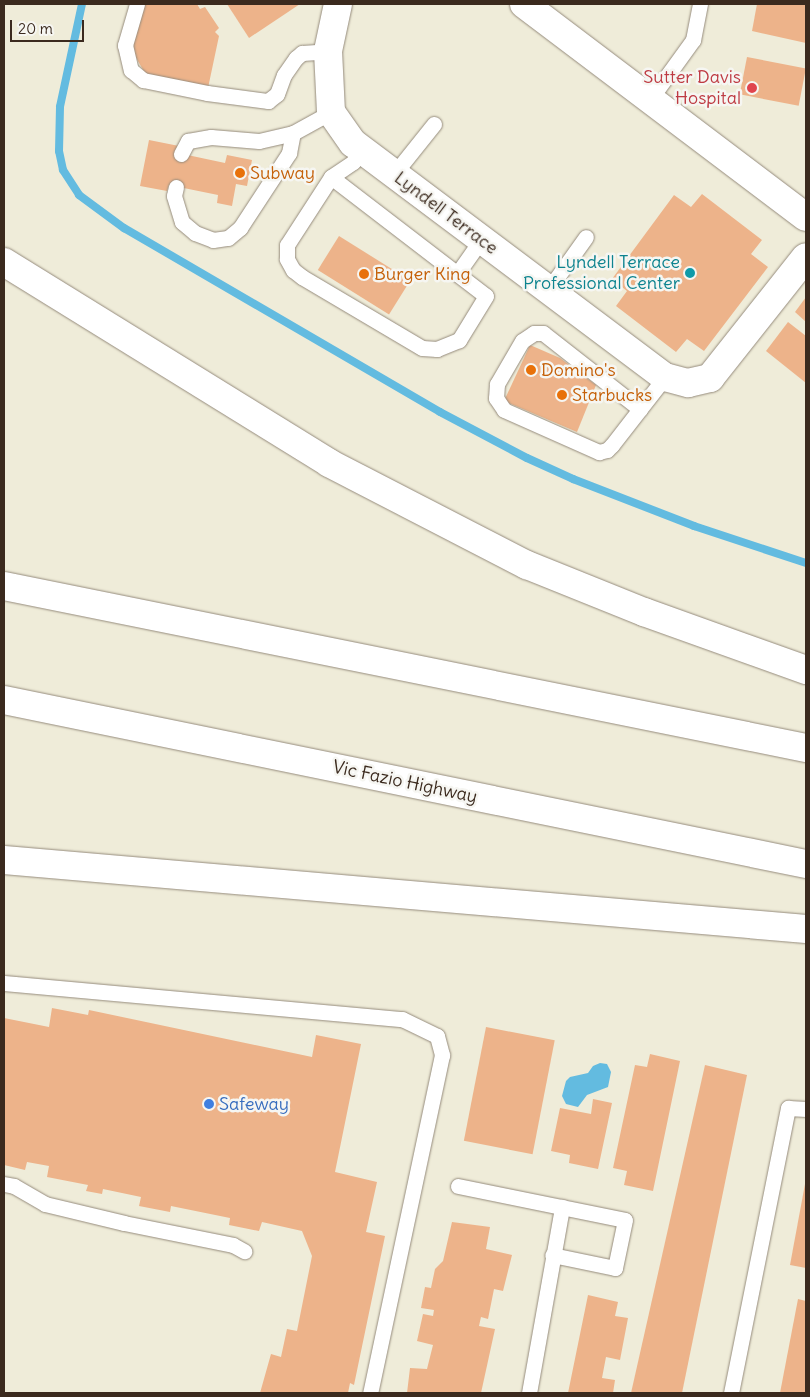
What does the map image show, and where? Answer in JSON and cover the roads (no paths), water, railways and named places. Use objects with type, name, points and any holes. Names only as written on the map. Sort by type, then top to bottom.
[{"type":"main road","points":[[331,112],[328,51],[338,4]]},
{"type":"main road","points":[[524,4],[651,98],[806,217]]},
{"type":"main road","name":"Lyndell Terrace","points":[[331,112],[353,143],[362,151],[665,377],[688,383],[710,378],[806,257]]},
{"type":"main road","points":[[4,262],[329,463],[527,565],[644,612],[806,670]]},
{"type":"main road","points":[[4,586],[806,748]]},
{"type":"main road","name":"Vic Fazio Highway","points":[[4,700],[806,864]]},
{"type":"main road","points":[[4,860],[806,929]]},
{"type":"lane","points":[[136,4],[126,46],[127,57],[131,70],[143,80],[268,101],[277,94],[284,75],[302,53],[328,51]]},
{"type":"lane","points":[[651,98],[693,40],[700,4]]},
{"type":"lane","points":[[181,154],[188,141],[211,137],[260,141],[293,134],[331,112]]},
{"type":"lane","points":[[394,174],[434,124]]},
{"type":"lane","points":[[176,187],[174,196],[182,222],[195,233],[213,240],[228,238],[240,228],[289,153],[293,134]]},
{"type":"lane","points":[[331,177],[486,296],[459,340],[437,349],[422,348],[293,270],[287,259],[287,245],[331,177],[353,162],[362,151]]},
{"type":"lane","points":[[548,290],[586,237]]},
{"type":"lane","points":[[457,274],[482,240]]},
{"type":"lane","points":[[640,409],[543,333],[534,333],[522,341],[497,384],[496,398],[504,410],[599,452],[606,450],[612,444],[640,409],[665,377]]},
{"type":"lane","points":[[4,984],[402,1019],[437,1036],[442,1055],[370,1393]]},
{"type":"lane","points":[[731,1393],[788,1108],[806,1109]]},
{"type":"lane","points":[[4,1184],[14,1186],[45,1204],[124,1223],[233,1245],[244,1251]]},
{"type":"lane","points":[[458,1186],[624,1220],[615,1268],[552,1255]]},
{"type":"lane","points":[[529,1393],[562,1207]]},
{"type":"water","points":[[600,1063],[607,1064],[611,1072],[608,1087],[587,1095],[578,1107],[566,1104],[562,1096],[566,1081],[570,1077],[588,1073],[593,1066]]},
{"type":"waterway","points":[[82,4],[60,107],[59,151],[63,170],[79,195],[124,228],[440,412],[527,458],[573,479],[694,526],[806,563]]},
{"type":"place","name":"Sutter Davis Hospital","points":[[752,88]]},
{"type":"place","name":"Subway","points":[[240,173]]},
{"type":"place","name":"Lyndell Terrace Professional Center","points":[[690,273]]},
{"type":"place","name":"Burger King","points":[[364,274]]},
{"type":"place","name":"Domino's","points":[[531,370]]},
{"type":"place","name":"Starbucks","points":[[562,395]]},
{"type":"place","name":"Safeway","points":[[209,1104]]}]
